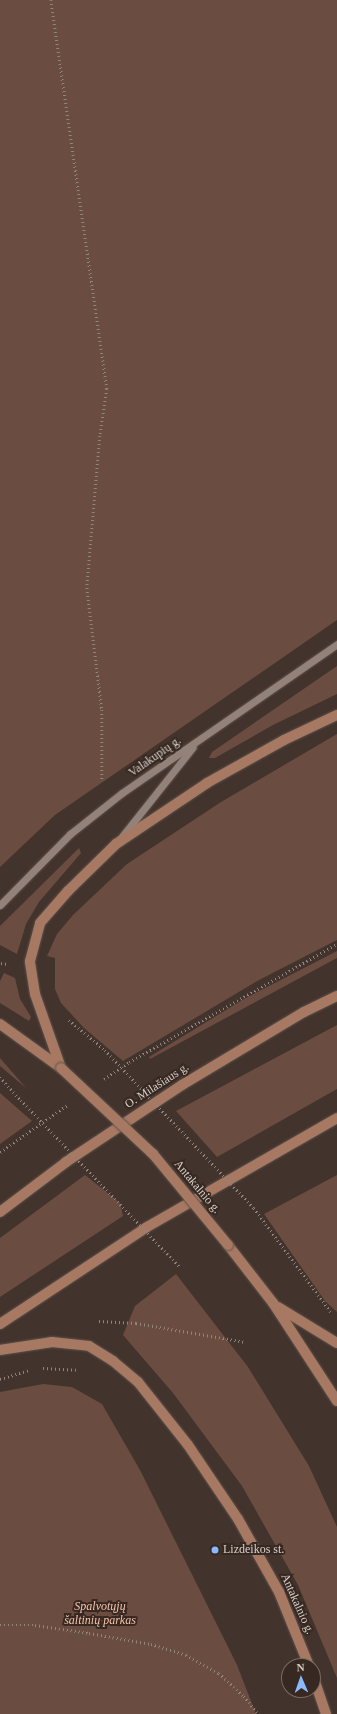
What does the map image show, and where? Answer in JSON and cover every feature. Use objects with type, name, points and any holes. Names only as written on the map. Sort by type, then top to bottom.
[{"type":"main road","points":[[61,1068],[35,994],[30,961],[40,923],[68,891],[116,844],[207,783],[284,740],[337,715]]},
{"type":"main road","name":"O. Milašiaus g.","points":[[0,1212],[66,1162],[182,1085],[304,1012],[337,996]]},
{"type":"main road","name":"Antakalnio g.","points":[[0,1024],[61,1068],[152,1154],[228,1245],[273,1303],[337,1401]]},
{"type":"main road","points":[[0,1324],[147,1227],[337,1118]]},
{"type":"main road","points":[[273,1303],[337,1343]]},
{"type":"main road","name":"Antakalnio g.","points":[[0,1350],[52,1342],[89,1346],[113,1361],[138,1382],[188,1445],[238,1519],[279,1592],[307,1658]]},
{"type":"main road","points":[[321,1698],[326,1714]]},
{"type":"street","name":"Valakupių g.","points":[[0,905],[70,834],[102,809],[198,740],[337,644]]},
{"type":"street","points":[[116,844],[198,740]]},
{"type":"path","points":[[51,0],[107,389],[100,436],[87,588],[102,710],[102,809]]},
{"type":"path","points":[[98,1083],[143,1054],[337,944]]},
{"type":"path","points":[[105,1050],[254,1208],[275,1233],[333,1315]]},
{"type":"path","points":[[0,1077],[180,1267]]},
{"type":"path","points":[[0,1152],[74,1100]]},
{"type":"path","points":[[99,1321],[136,1323],[244,1342]]},
{"type":"path","points":[[0,1379],[37,1367],[76,1370]]},
{"type":"path","points":[[0,1625],[35,1625],[89,1633],[152,1644],[186,1655],[219,1674],[244,1696],[258,1714]]},
{"type":"green space","points":[[0,0],[337,0],[337,620],[55,815],[0,867]]},
{"type":"green space","points":[[337,666],[337,694],[273,725],[215,758],[209,758],[212,752]]},
{"type":"green space","points":[[337,734],[337,940],[259,980],[123,1061],[84,1028],[61,1003],[55,989],[55,958],[47,956],[57,934],[73,915],[127,864],[221,802]]},
{"type":"green space","points":[[79,848],[81,853],[39,902],[26,924],[17,954],[0,945],[0,926]]},
{"type":"green space","points":[[337,951],[337,958],[150,1059],[149,1057],[244,999]]},
{"type":"green space","points":[[4,973],[15,978],[20,999],[31,1017],[29,1021],[0,1003],[0,981]]},
{"type":"green space","points":[[337,1025],[337,1089],[217,1157],[176,1111]]},
{"type":"green space","points":[[0,1058],[26,1088],[0,1066]]},
{"type":"green space","points":[[0,1093],[32,1121],[0,1144]]},
{"type":"green space","points":[[85,1175],[120,1203],[123,1216],[0,1297],[0,1238]]},
{"type":"green space","points":[[337,1175],[337,1312],[325,1301],[264,1214]]},
{"type":"green space","points":[[176,1274],[248,1367],[309,1466],[337,1527],[337,1678],[298,1585],[242,1486],[173,1393],[123,1335],[135,1306]]},
{"type":"green space","name":"Spalvotųjų šaltinių parkas","points":[[43,1384],[72,1387],[102,1404],[140,1470],[237,1665],[256,1714],[0,1714],[0,1392]]},
{"type":"place","name":"Lizdeikos st.","points":[[215,1550]]}]
